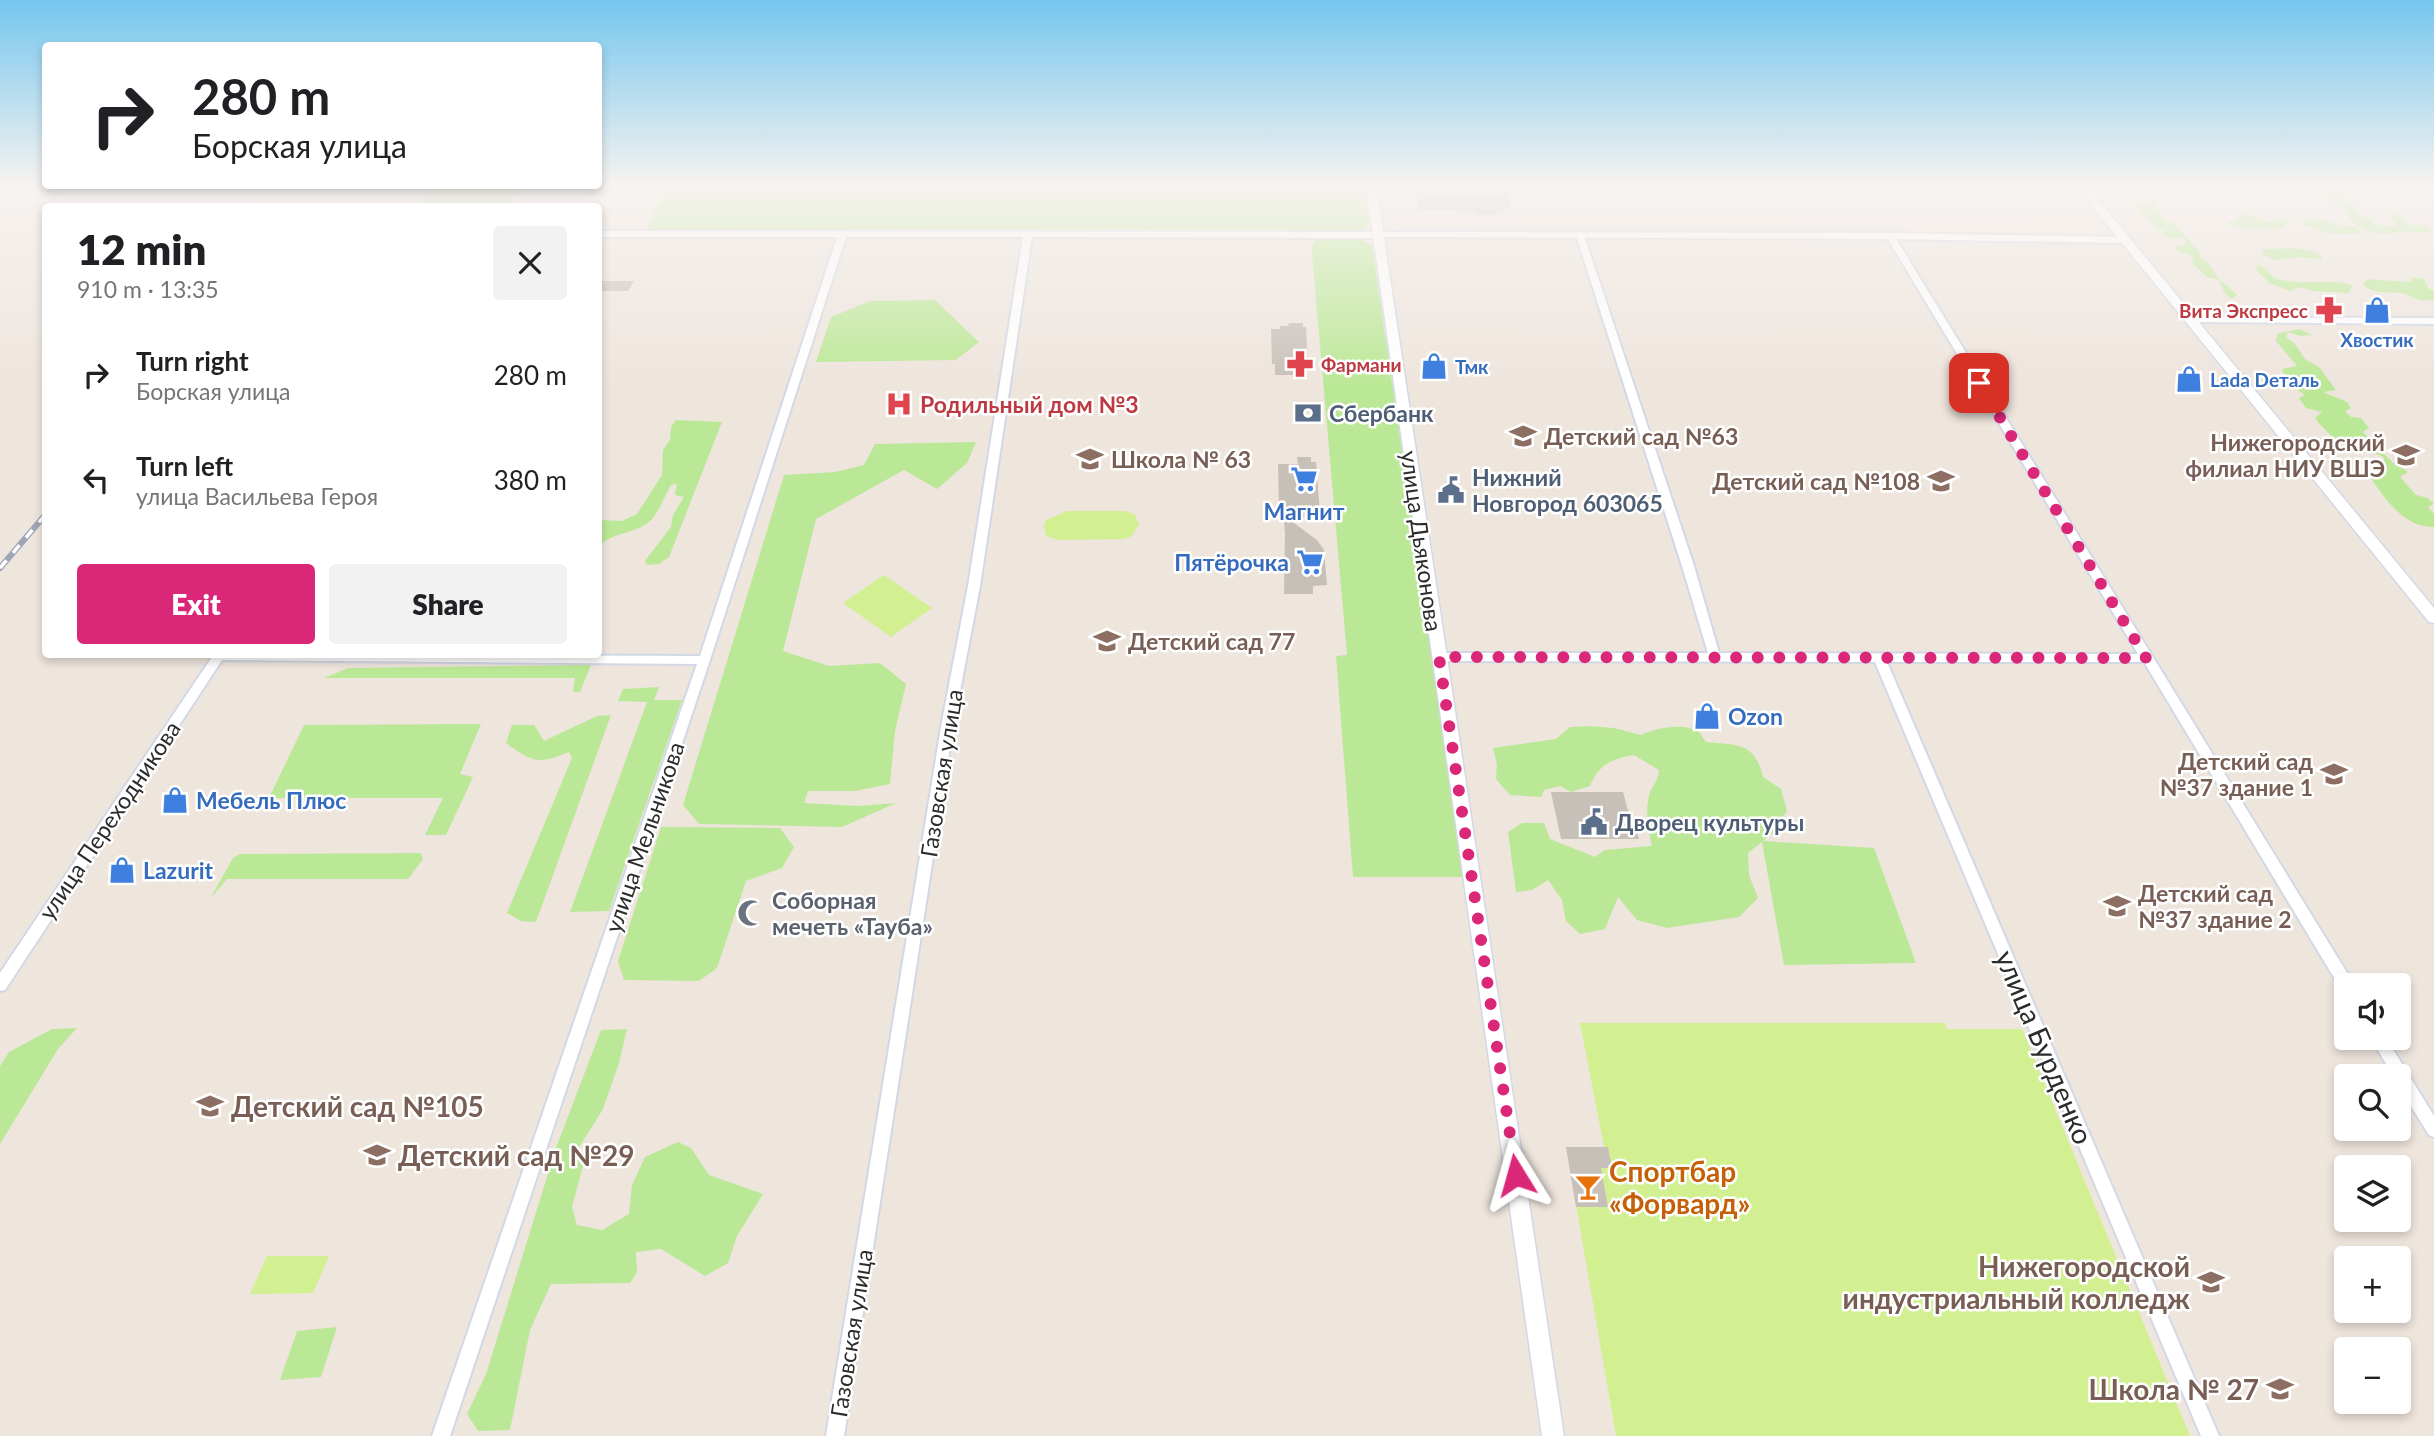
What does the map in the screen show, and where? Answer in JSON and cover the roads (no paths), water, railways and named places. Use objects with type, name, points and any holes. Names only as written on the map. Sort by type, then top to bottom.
[{"type":"main road","name":"улица Дьяконова","points":[[1380,252],[1553,1436]]},
{"type":"main road","points":[[2136,252],[2434,618]]},
{"type":"street","name":"улица Мельникова","points":[[441,1436],[704,660],[837,252]]},
{"type":"street","name":"Газовская улица","points":[[835,1436],[947,727],[974,586],[1025,252]]},
{"type":"street","points":[[1586,252],[1688,566],[1715,658]]},
{"type":"street","points":[[1900,252],[2339,973]]},
{"type":"street","points":[[2192,320],[2434,321]]},
{"type":"street","points":[[1439,657],[2146,658]]},
{"type":"street","name":"улица Переходникова","points":[[0,985],[218,658]]},
{"type":"street","points":[[462,658],[704,660]]},
{"type":"street","name":"улица Бурденко","points":[[1879,658],[2210,1436]]},
{"type":"street","points":[[2385,1050],[2434,1130]]},
{"type":"railway","points":[[0,568],[42,519]]},
{"type":"place","name":"Вита Экспресс","points":[[2329,310]]},
{"type":"place","name":"Хвостик","points":[[2377,310]]},
{"type":"place","name":"Фармани","points":[[1300,364]]},
{"type":"place","name":"Тмк","points":[[1434,366]]},
{"type":"place","name":"Lada Dеталь","points":[[2189,379]]},
{"type":"place","name":"Родильный дом №3","points":[[899,404]]},
{"type":"place","name":"Сбербанк","points":[[1308,413]]},
{"type":"place","name":"Детский сад №63","points":[[1523,436]]},
{"type":"place","name":"Нижегородский филиал НИУ ВШЭ","points":[[2406,455]]},
{"type":"place","name":"Школа № 63","points":[[1090,459]]},
{"type":"place","name":"Магнит","points":[[1304,479]]},
{"type":"place","name":"Детский сад №108","points":[[1941,481]]},
{"type":"place","name":"Нижний Новгород 603065","points":[[1451,490]]},
{"type":"place","name":"Пятёрочка","points":[[1310,562]]},
{"type":"place","name":"Детский сад 77","points":[[1107,641]]},
{"type":"place","name":"Ozon","points":[[1707,716]]},
{"type":"place","name":"Детский сад №37 здание 1","points":[[2334,774]]},
{"type":"place","name":"Мебель Плюс","points":[[175,800]]},
{"type":"place","name":"Дворец культуры","points":[[1594,822]]},
{"type":"place","name":"Lazurit","points":[[122,870]]},
{"type":"place","name":"Детский сад №37 здание 2","points":[[2117,906]]},
{"type":"place","name":"Соборная мечеть «Тауба»","points":[[751,913]]},
{"type":"place","name":"Детский сад №105","points":[[210,1106]]},
{"type":"place","name":"Детский сад №29","points":[[377,1155]]},
{"type":"place","name":"Спортбар «Форвард»","points":[[1588,1187]]},
{"type":"place","name":"Нижегородской индустриальный колледж","points":[[2211,1282]]},
{"type":"place","name":"Школа № 27","points":[[2280,1389]]}]
